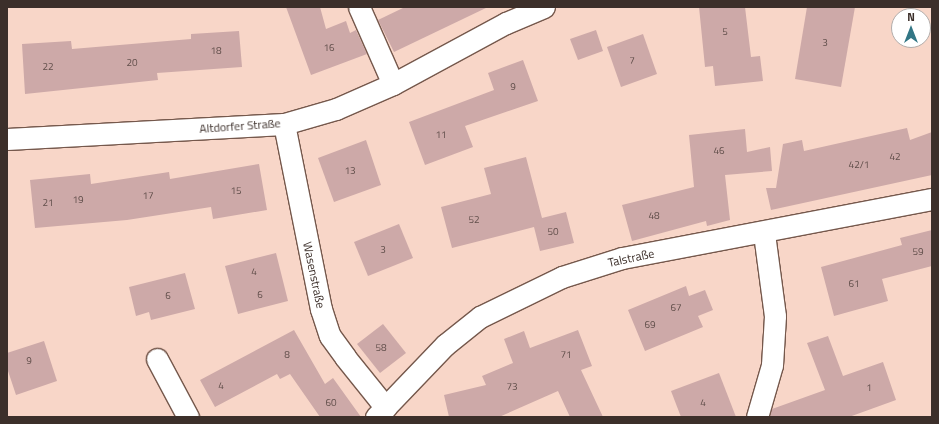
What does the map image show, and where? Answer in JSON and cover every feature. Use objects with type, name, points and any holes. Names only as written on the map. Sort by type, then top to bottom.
[{"type":"street","points":[[359,7],[394,84]]},
{"type":"street","name":"Altdorfer Straße","points":[[7,139],[284,124],[336,109],[394,84],[506,23],[544,7]]},
{"type":"street","name":"Wasenstraße","points":[[284,124],[323,316],[345,358],[381,412]]},
{"type":"street","name":"Talstraße","points":[[381,412],[445,345],[480,317],[522,293],[622,258],[764,234],[932,199]]},
{"type":"street","points":[[757,417],[772,365],[775,316],[764,234]]},
{"type":"street","points":[[157,359],[188,417]]},
{"type":"building","points":[[286,7],[320,7],[326,29],[346,21],[350,33],[356,30],[367,54],[311,75]]},
{"type":"building","points":[[405,7],[488,7],[394,52],[378,20]]},
{"type":"building","points":[[699,7],[745,7],[751,57],[760,56],[763,81],[715,86],[713,66],[705,67]]},
{"type":"building","points":[[807,7],[855,7],[841,87],[795,79]]},
{"type":"building","points":[[596,30],[603,51],[578,60],[570,39]]},
{"type":"building","points":[[239,31],[242,67],[157,73],[158,80],[25,94],[22,44],[71,41],[72,49],[191,39],[191,34]]},
{"type":"building","points":[[643,34],[657,74],[621,87],[607,47]]},
{"type":"building","points":[[523,60],[538,101],[465,126],[473,147],[425,165],[409,122],[494,90],[488,73]]},
{"type":"building","points":[[907,128],[910,140],[932,132],[932,175],[771,210],[766,188],[776,188],[783,144],[802,140],[804,151]]},
{"type":"building","points":[[745,129],[747,152],[770,147],[772,171],[725,175],[730,220],[707,226],[706,221],[632,241],[622,205],[694,187],[689,135]]},
{"type":"building","points":[[366,140],[381,185],[334,202],[318,158]]},
{"type":"building","points":[[526,157],[542,218],[566,212],[574,243],[540,251],[534,227],[452,248],[441,207],[491,194],[484,168]]},
{"type":"building","points":[[259,164],[267,210],[213,219],[211,207],[127,220],[35,228],[30,180],[90,174],[91,184],[169,172],[170,179]]},
{"type":"building","points":[[399,224],[413,258],[368,276],[354,242]]},
{"type":"building","points":[[932,230],[932,266],[882,279],[888,301],[834,316],[821,267],[902,245],[900,238]]},
{"type":"building","points":[[276,253],[288,301],[238,314],[225,266]]},
{"type":"building","points":[[185,273],[195,309],[151,320],[149,312],[136,316],[129,287]]},
{"type":"building","points":[[686,286],[689,296],[705,290],[713,310],[698,316],[703,327],[645,351],[628,310]]},
{"type":"building","points":[[383,324],[406,353],[380,373],[357,344]]},
{"type":"building","points":[[294,330],[325,384],[333,378],[361,417],[320,417],[290,374],[280,379],[277,374],[215,407],[200,380]]},
{"type":"building","points":[[578,330],[592,366],[581,370],[603,417],[570,417],[558,391],[499,417],[449,417],[444,395],[486,385],[482,376],[513,363],[504,339],[524,331],[530,348]]},
{"type":"building","points":[[828,336],[843,376],[883,362],[896,400],[849,417],[769,417],[772,409],[825,390],[807,343]]},
{"type":"building","points":[[44,341],[57,381],[16,395],[7,368],[7,353]]},
{"type":"building","points":[[719,373],[736,417],[681,417],[671,391]]}]
